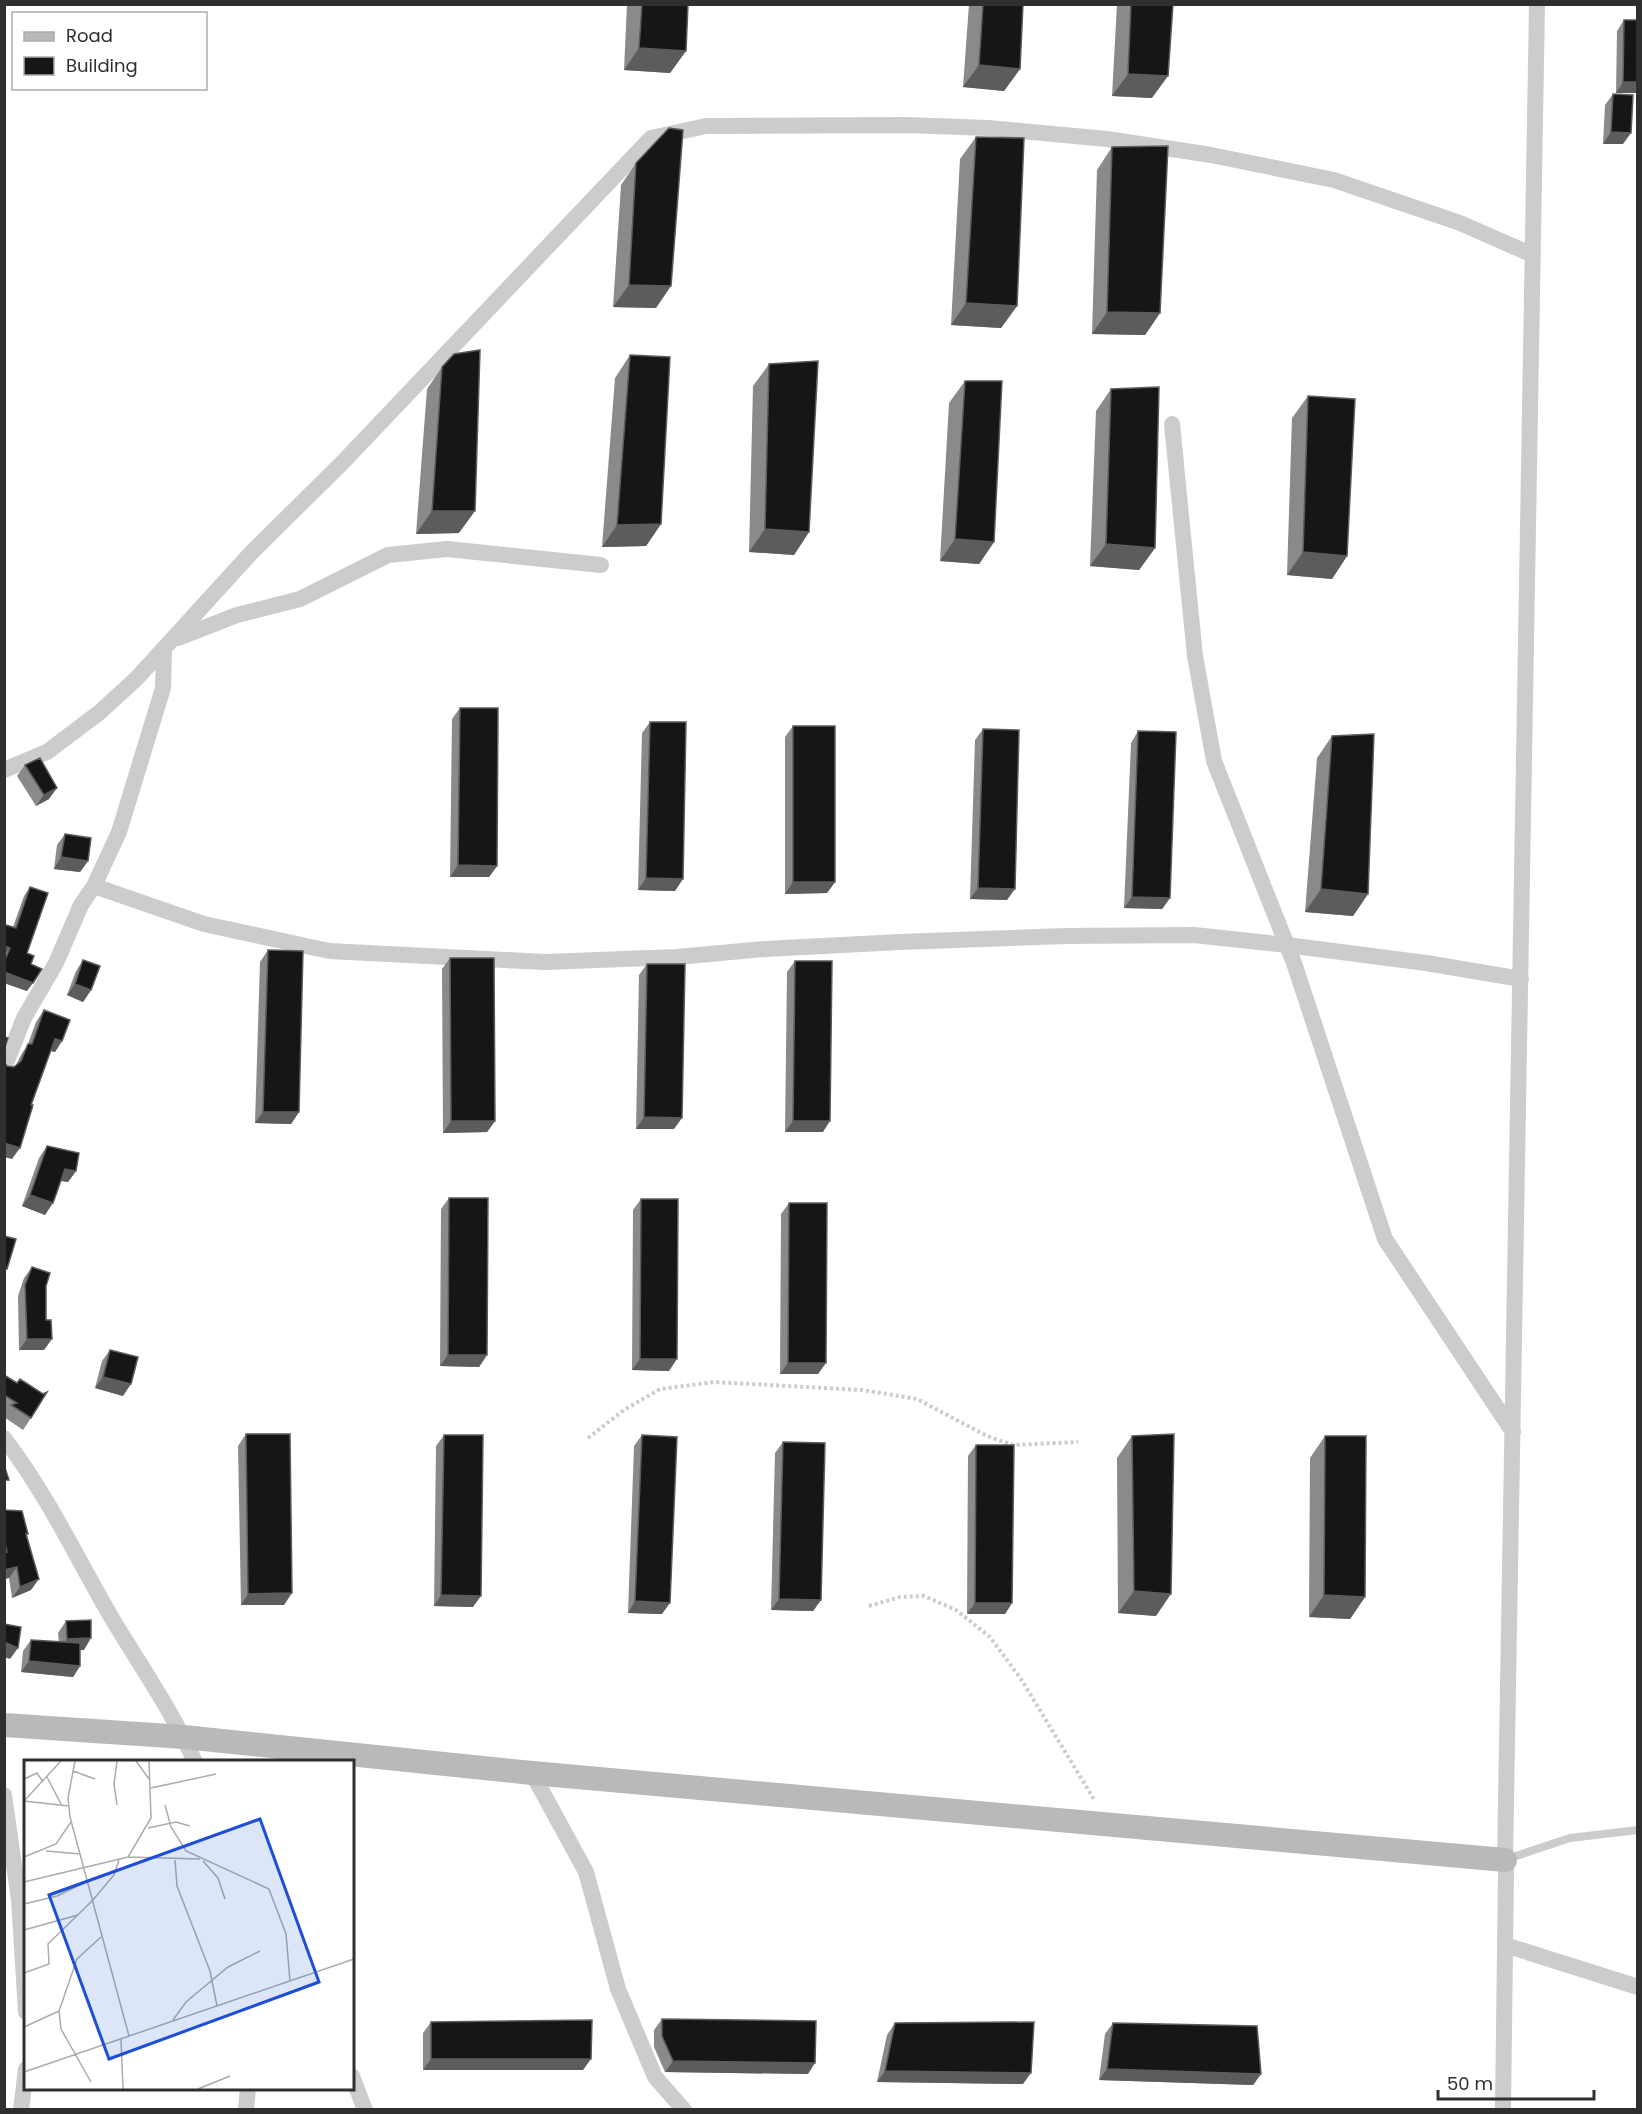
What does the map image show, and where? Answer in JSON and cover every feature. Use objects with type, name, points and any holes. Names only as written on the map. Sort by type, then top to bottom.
[{"type":"main road","points":[[4,1725],[184,1737],[532,1773],[1505,1860]]},
{"type":"street","points":[[1503,2109],[1505,1860],[1537,4]]},
{"type":"street","points":[[4,770],[47,752],[100,712],[169,645],[251,553],[350,454],[651,138],[706,126],[906,125],[988,128],[1107,139],[1211,155],[1334,180],[1460,223],[1533,255]]},
{"type":"street","points":[[1172,424],[1195,656],[1214,761],[1287,945],[1385,1239],[1513,1432]]},
{"type":"street","points":[[169,645],[237,615],[300,599],[388,555],[447,549],[601,565]]},
{"type":"street","points":[[4,1068],[24,1018],[56,963],[81,905],[94,886],[119,832],[164,688],[169,645]]},
{"type":"street","points":[[94,886],[204,924],[329,951],[545,962],[765,949],[1066,936],[1194,935],[1426,963],[1521,979]]},
{"type":"street","points":[[4,1438],[28,1469],[110,1615],[184,1737],[195,1760]]},
{"type":"street","points":[[532,1773],[585,1872],[618,1989],[655,2077],[684,2109]]},
{"type":"street","points":[[4,1795],[20,1900],[24,1975]]},
{"type":"street","points":[[1505,1945],[1638,1988]]},
{"type":"street","points":[[354,2081],[365,2109]]},
{"type":"street","points":[[21,2109],[24,2085]]},
{"type":"street","points":[[246,2109],[248,2090]]},
{"type":"lane","points":[[1505,1860],[1570,1838],[1638,1830]]},
{"type":"path","points":[[588,1438],[624,1410],[660,1389],[715,1382],[862,1390],[917,1399],[987,1436],[1012,1445],[1078,1442]]},
{"type":"path","points":[[869,1606],[900,1597],[924,1596],[956,1610],[990,1637],[1021,1679],[1109,1825]]},
{"type":"building","points":[[642,4],[688,4],[686,51],[639,48]]},
{"type":"building","points":[[983,4],[1023,4],[1020,69],[979,65]]},
{"type":"building","points":[[1131,4],[1173,4],[1168,76],[1128,74]]},
{"type":"building","points":[[1624,20],[1638,20],[1638,82],[1623,82]]},
{"type":"building","points":[[1613,94],[1633,95],[1631,133],[1611,132]]},
{"type":"building","points":[[669,128],[683,130],[671,286],[629,285],[636,163]]},
{"type":"building","points":[[976,137],[1024,138],[1017,306],[966,303]]},
{"type":"building","points":[[1168,146],[1160,313],[1107,312],[1112,147]]},
{"type":"building","points":[[480,350],[475,511],[432,511],[442,367],[454,354]]},
{"type":"building","points":[[630,355],[670,357],[661,524],[617,525]]},
{"type":"building","points":[[818,361],[809,532],[765,529],[769,364]]},
{"type":"building","points":[[965,381],[1002,381],[994,542],[955,539]]},
{"type":"building","points":[[1159,387],[1155,548],[1106,544],[1111,389]]},
{"type":"building","points":[[1308,396],[1355,399],[1347,556],[1303,552]]},
{"type":"building","points":[[460,708],[498,708],[497,866],[458,865]]},
{"type":"building","points":[[650,722],[686,722],[683,879],[646,878]]},
{"type":"building","points":[[793,726],[835,726],[835,882],[793,882]]},
{"type":"building","points":[[983,729],[1019,730],[1015,889],[978,888]]},
{"type":"building","points":[[1138,731],[1176,732],[1170,898],[1132,897]]},
{"type":"building","points":[[1374,734],[1368,894],[1321,889],[1332,736]]},
{"type":"building","points":[[40,758],[57,788],[44,795],[25,765]]},
{"type":"building","points":[[65,834],[91,838],[88,861],[61,857]]},
{"type":"building","points":[[30,887],[48,893],[27,953],[34,956],[31,964],[42,969],[33,983],[4,972],[4,962],[10,948],[4,946],[4,930],[6,925],[16,928]]},
{"type":"building","points":[[268,950],[303,951],[299,1112],[263,1112]]},
{"type":"building","points":[[450,958],[494,958],[495,1121],[451,1121]]},
{"type":"building","points":[[83,960],[100,966],[91,990],[75,984]]},
{"type":"building","points":[[795,961],[832,961],[830,1121],[793,1121]]},
{"type":"building","points":[[647,964],[685,964],[682,1118],[644,1117]]},
{"type":"building","points":[[44,1010],[70,1020],[62,1041],[55,1039],[31,1105],[33,1105],[20,1148],[4,1143],[4,1062],[7,1066],[14,1067],[21,1061],[28,1044],[32,1044]]},
{"type":"building","points":[[4,1037],[8,1038],[4,1050]]},
{"type":"building","points":[[47,1146],[79,1153],[76,1171],[65,1169],[53,1203],[30,1195]]},
{"type":"building","points":[[449,1198],[488,1198],[487,1355],[448,1355]]},
{"type":"building","points":[[641,1199],[678,1199],[677,1359],[640,1359]]},
{"type":"building","points":[[789,1203],[827,1203],[826,1363],[788,1363]]},
{"type":"building","points":[[4,1236],[16,1239],[7,1269],[4,1269]]},
{"type":"building","points":[[32,1267],[50,1273],[46,1286],[46,1320],[51,1320],[52,1339],[27,1339],[25,1285]]},
{"type":"building","points":[[110,1350],[138,1357],[131,1384],[103,1377]]},
{"type":"building","points":[[4,1375],[17,1383],[20,1379],[43,1394],[47,1392],[31,1418],[11,1405],[17,1403],[4,1395]]},
{"type":"building","points":[[246,1434],[290,1434],[292,1593],[248,1594]]},
{"type":"building","points":[[1174,1434],[1171,1594],[1134,1591],[1132,1436]]},
{"type":"building","points":[[444,1435],[483,1435],[481,1596],[441,1595]]},
{"type":"building","points":[[642,1435],[677,1437],[670,1603],[635,1601]]},
{"type":"building","points":[[1325,1436],[1366,1436],[1365,1597],[1324,1595]]},
{"type":"building","points":[[783,1442],[825,1443],[821,1600],[779,1599]]},
{"type":"building","points":[[976,1445],[1014,1445],[1012,1603],[975,1603]]},
{"type":"building","points":[[4,1465],[9,1480],[4,1480]]},
{"type":"building","points":[[4,1510],[22,1511],[39,1579],[20,1587],[17,1567],[4,1570],[4,1553],[7,1552],[4,1539]]},
{"type":"building","points":[[91,1620],[91,1638],[67,1639],[66,1621]]},
{"type":"building","points":[[4,1624],[21,1627],[18,1648],[4,1642]]},
{"type":"building","points":[[31,1640],[80,1643],[80,1666],[29,1661]]},
{"type":"building","points":[[662,2019],[816,2021],[815,2063],[673,2061],[662,2036]]},
{"type":"building","points":[[592,2020],[591,2059],[431,2059],[431,2022]]},
{"type":"building","points":[[1034,2022],[1031,2073],[885,2071],[895,2023]]},
{"type":"building","points":[[1113,2023],[1257,2026],[1261,2074],[1107,2069]]}]
